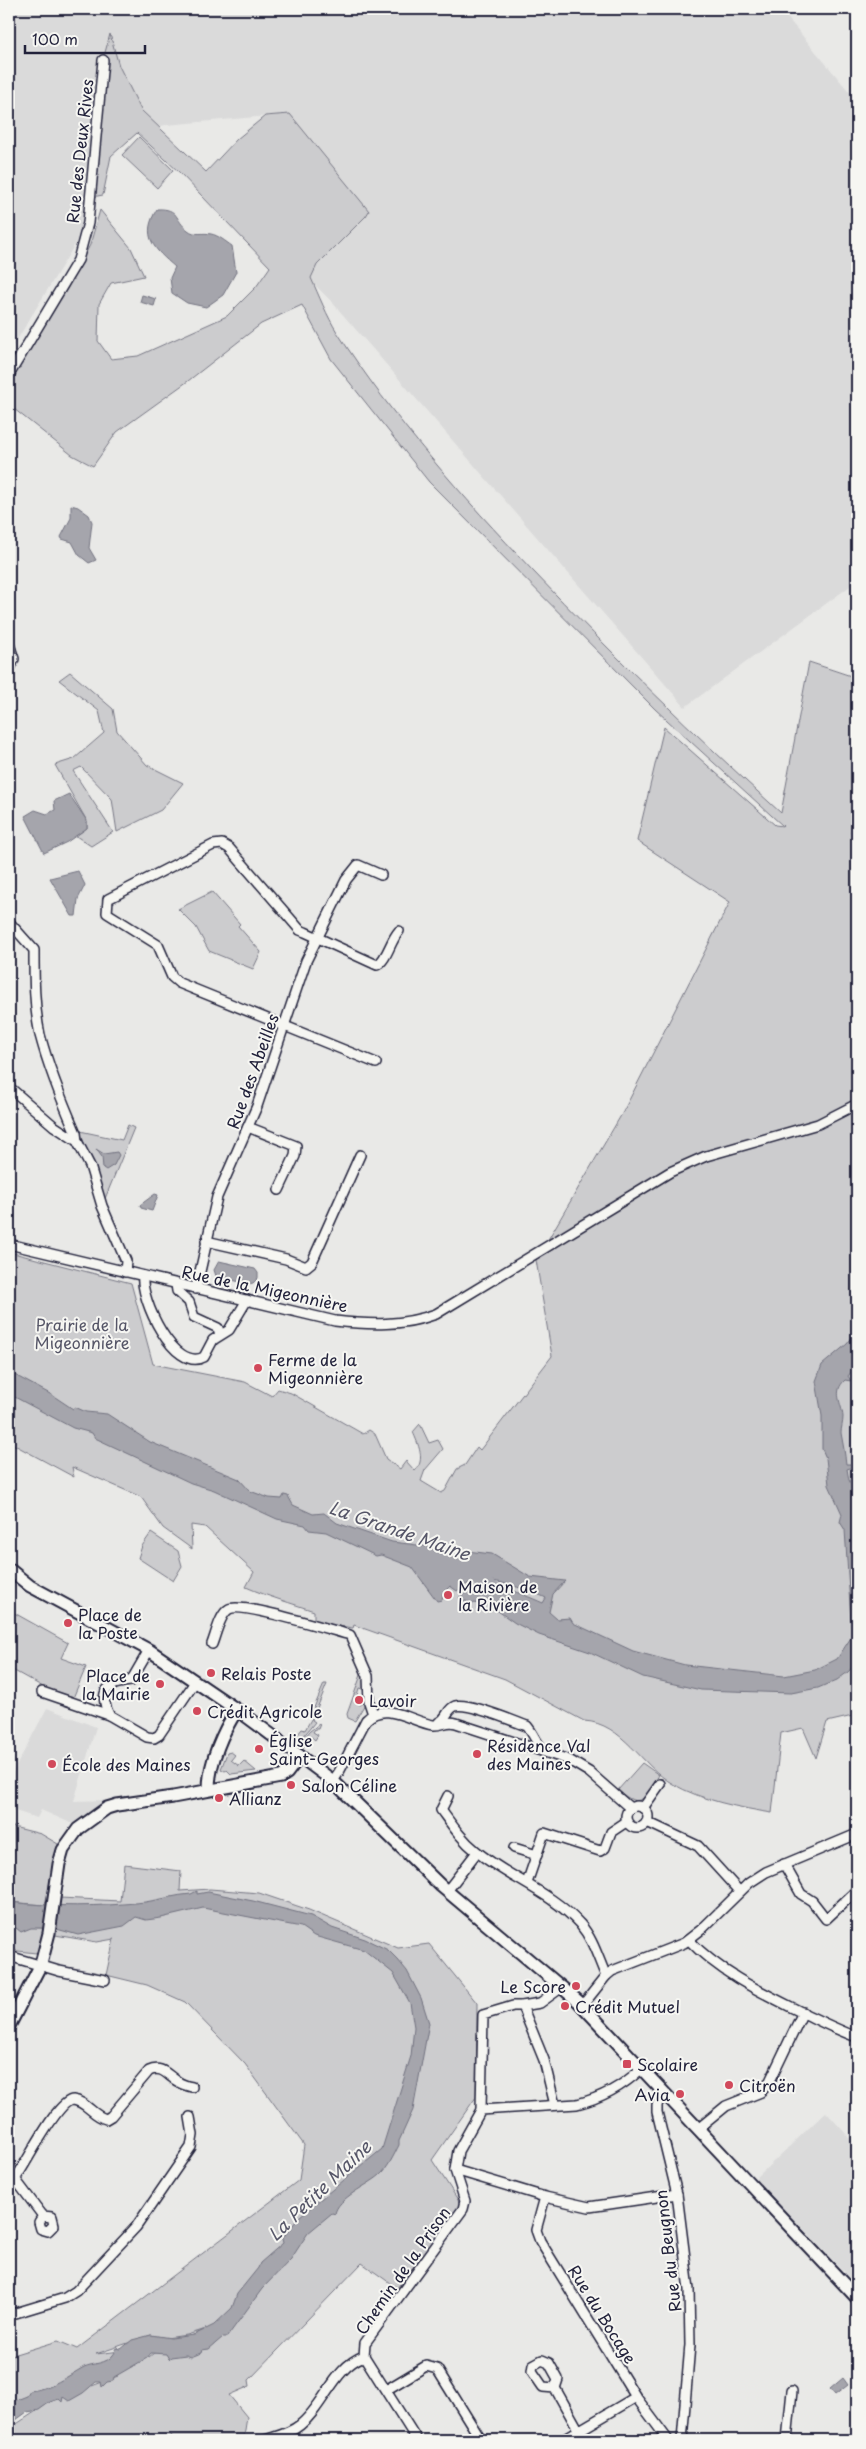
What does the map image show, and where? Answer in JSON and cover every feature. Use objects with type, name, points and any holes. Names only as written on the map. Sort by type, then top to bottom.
[{"type":"main road","points":[[9,1569],[30,1586],[149,1650],[237,1710],[333,1781],[447,1891],[582,2006],[857,2298]]},
{"type":"main road","points":[[209,1789],[211,1773],[225,1727],[237,1710]]},
{"type":"main road","points":[[9,2026],[41,1964],[49,1933],[63,1850],[78,1829],[117,1804],[173,1797],[281,1777],[287,1773],[300,1756]]},
{"type":"street","name":"Rue des Deux Rives","points":[[9,375],[78,260],[88,223],[103,60]]},
{"type":"street","points":[[9,644],[14,659],[9,671]]},
{"type":"street","points":[[376,1063],[178,983],[172,978],[158,945],[107,913],[108,899],[213,845],[222,844],[229,848],[300,930],[378,965],[382,962],[392,939],[400,931]]},
{"type":"street","name":"Rue des Abeilles","points":[[196,1288],[216,1197],[248,1127],[285,1026],[306,961],[346,880],[358,865],[380,875]]},
{"type":"street","points":[[9,922],[34,950],[34,988],[40,1033],[53,1080],[76,1133],[76,1142]]},
{"type":"street","points":[[9,1087],[54,1126],[76,1142],[90,1166],[102,1206],[126,1261],[125,1272]]},
{"type":"street","name":"Rue de la Migeonnière","points":[[9,1244],[176,1284],[355,1323],[394,1324],[422,1320],[473,1293],[583,1224],[687,1164],[724,1150],[818,1124],[857,1104]]},
{"type":"street","points":[[248,1127],[296,1146],[295,1156],[279,1190]]},
{"type":"street","points":[[206,1241],[286,1259],[306,1266],[312,1262],[360,1156]]},
{"type":"street","points":[[142,1276],[143,1289],[151,1312],[167,1342],[179,1352],[200,1359],[206,1354],[213,1340],[229,1330],[247,1300]]},
{"type":"street","points":[[176,1284],[177,1291],[189,1302],[194,1317],[218,1328],[220,1335]]},
{"type":"street","points":[[212,1644],[224,1614],[231,1608],[259,1611],[350,1635],[368,1676],[373,1714]]},
{"type":"street","points":[[109,1715],[104,1696],[106,1690],[111,1684],[131,1681],[149,1650]]},
{"type":"street","points":[[42,1692],[109,1715],[147,1738],[154,1738],[195,1682]]},
{"type":"street","points":[[432,1725],[444,1720],[451,1708],[462,1706],[527,1726],[533,1732],[536,1742],[544,1751]]},
{"type":"street","points":[[333,1781],[340,1772],[361,1728],[373,1714],[392,1712],[432,1725],[450,1721],[578,1764],[630,1808]]},
{"type":"street","points":[[643,1808],[660,1784]]},
{"type":"street","points":[[448,1796],[441,1810],[459,1835],[476,1852],[527,1883],[579,1924],[590,1940],[606,1976]]},
{"type":"street","points":[[639,1806],[643,1808],[647,1812],[647,1822],[637,1828],[630,1826],[626,1822],[626,1814],[630,1808],[639,1806]]},
{"type":"street","points":[[527,1883],[544,1833],[600,1851],[605,1848],[611,1832],[626,1822]]},
{"type":"street","points":[[647,1822],[698,1846],[739,1891]]},
{"type":"street","points":[[582,2006],[606,1976],[689,1940],[756,1877],[857,1834]]},
{"type":"street","points":[[514,1848],[537,1855]]},
{"type":"street","points":[[447,1891],[476,1852]]},
{"type":"street","points":[[784,1864],[801,1894],[812,1901],[826,1919],[857,1891]]},
{"type":"street","points":[[689,1940],[725,1971],[767,1995],[839,2031],[857,2037]]},
{"type":"street","points":[[9,1956],[41,1964],[59,1971],[105,1980]]},
{"type":"street","points":[[562,1987],[540,2003],[513,2006],[483,2015],[481,2110],[458,2151],[455,2170],[545,2197],[589,2207],[677,2194]]},
{"type":"street","points":[[522,2006],[544,2060],[555,2105]]},
{"type":"street","points":[[698,2129],[726,2106],[761,2092],[770,2081],[803,2012]]},
{"type":"street","points":[[43,2216],[12,2178],[64,2103],[73,2100],[81,2103],[98,2117],[106,2119],[111,2116],[149,2071],[156,2068],[163,2070],[178,2083],[192,2088]]},
{"type":"street","points":[[481,2110],[577,2104],[592,2101],[624,2084],[641,2069]]},
{"type":"street","name":"Rue du Beugnon","points":[[663,2092],[657,2104],[658,2112],[677,2194],[691,2311],[682,2440]]},
{"type":"street","points":[[9,2315],[66,2298],[90,2278],[136,2227],[191,2147],[193,2135],[190,2117]]},
{"type":"street","name":"Chemin de la Prison","points":[[265,2440],[290,2437],[351,2361],[364,2356],[366,2342],[463,2209],[465,2201],[455,2170]]},
{"type":"street","name":"Rue du Bocage","points":[[545,2197],[536,2230],[540,2241],[636,2397],[668,2440]]},
{"type":"street","points":[[364,2356],[417,2440]]},
{"type":"street","points":[[386,2390],[426,2366],[437,2369],[481,2440]]},
{"type":"street","points":[[555,2388],[579,2431]]},
{"type":"street","points":[[787,2440],[792,2391]]},
{"type":"street","points":[[563,2440],[636,2397]]},
{"type":"shaded area","points":[[9,9],[780,9],[857,101],[857,581],[685,707],[331,301],[299,269],[290,114],[166,125],[118,134],[88,223],[9,353]]},
{"type":"shaded area","points":[[157,209],[170,210],[191,232],[214,235],[232,246],[236,272],[223,295],[206,307],[187,303],[172,293],[170,278],[175,267],[156,248],[150,234],[152,219]]},
{"type":"shaded area","points":[[142,295],[156,299],[154,306],[140,302]]},
{"type":"shaded area","points":[[71,505],[78,507],[89,515],[92,522],[89,548],[96,560],[89,563],[79,555],[72,542],[61,537],[71,518]]},
{"type":"shaded area","points":[[69,794],[87,821],[87,828],[67,842],[44,853],[25,816],[35,810],[47,814],[55,810],[54,801]]},
{"type":"shaded area","points":[[78,871],[85,885],[78,899],[76,916],[72,916],[50,878]]},
{"type":"shaded area","points":[[96,1149],[104,1154],[117,1152],[119,1155],[114,1165],[106,1170],[103,1168],[102,1157]]},
{"type":"shaded area","points":[[155,1194],[158,1195],[152,1211],[141,1208],[140,1205]]},
{"type":"shaded area","points":[[219,1261],[255,1269],[258,1273],[258,1278],[253,1283],[248,1284],[216,1276],[214,1270]]},
{"type":"shaded area","points":[[857,1331],[857,1365],[848,1376],[851,1381],[845,1380],[841,1384],[838,1393],[843,1417],[841,1433],[846,1464],[853,1464],[853,1467],[847,1469],[849,1480],[857,1496],[857,1662],[837,1680],[818,1688],[791,1693],[701,1690],[643,1677],[590,1652],[539,1635],[515,1623],[488,1604],[470,1603],[459,1598],[467,1591],[477,1587],[488,1586],[512,1591],[543,1603],[546,1598],[502,1583],[478,1580],[467,1584],[457,1591],[450,1586],[443,1593],[442,1600],[437,1601],[412,1567],[381,1555],[376,1556],[326,1532],[309,1530],[305,1525],[277,1519],[214,1490],[191,1483],[95,1438],[92,1433],[73,1428],[9,1394],[9,1372],[52,1395],[73,1409],[75,1407],[86,1412],[107,1414],[150,1442],[239,1479],[250,1491],[269,1498],[282,1499],[284,1495],[288,1496],[293,1505],[313,1514],[324,1513],[337,1523],[392,1542],[492,1554],[530,1577],[565,1581],[553,1594],[549,1612],[557,1619],[570,1618],[573,1623],[633,1651],[685,1665],[784,1676],[815,1670],[837,1659],[852,1636],[845,1530],[840,1522],[842,1514],[829,1485],[826,1458],[822,1449],[822,1416],[816,1381],[822,1365],[847,1344]]},
{"type":"shaded area","name":"École des Maines","points":[[47,1708],[96,1727],[74,1801],[108,1800],[75,1825],[41,1810],[37,1818],[9,1809],[12,1774]]},
{"type":"shaded area","points":[[197,1891],[197,1894],[208,1892],[311,1916],[332,1928],[365,1939],[388,1950],[398,1960],[407,1971],[421,1998],[429,2023],[413,2110],[399,2145],[383,2172],[347,2197],[337,2208],[335,2214],[332,2213],[308,2233],[291,2259],[262,2289],[227,2337],[223,2337],[209,2349],[202,2350],[201,2353],[191,2357],[186,2355],[169,2359],[166,2354],[151,2353],[147,2358],[114,2377],[113,2381],[107,2382],[102,2387],[101,2382],[96,2382],[83,2393],[69,2401],[63,2397],[62,2402],[59,2399],[50,2402],[39,2410],[27,2412],[9,2425],[9,2403],[27,2396],[30,2391],[45,2388],[58,2382],[84,2367],[107,2360],[114,2354],[117,2348],[121,2349],[132,2340],[151,2335],[171,2338],[194,2335],[214,2325],[232,2308],[237,2294],[260,2263],[283,2243],[282,2239],[300,2216],[382,2149],[411,2056],[414,2027],[410,2003],[393,1973],[364,1950],[314,1936],[301,1927],[203,1908],[161,1918],[146,1920],[136,1917],[124,1926],[78,1935],[53,1928],[31,1928],[21,1932],[16,1928],[9,1928],[9,1902],[60,1906],[94,1906],[151,1901],[191,1894]]},
{"type":"shaded area","points":[[826,2112],[857,2146],[857,2285],[755,2179]]},
{"type":"shaded area","points":[[843,2378],[848,2385],[835,2395],[830,2389]]},
{"type":"green space","name":"Prairie de la Migeonnière","points":[[110,34],[119,66],[141,110],[206,172],[237,139],[265,116],[290,114],[369,211],[317,265],[311,278],[333,326],[381,396],[429,456],[533,571],[655,694],[781,813],[809,662],[857,678],[857,808],[851,832],[857,811],[857,1715],[827,1722],[816,1758],[803,1728],[781,1733],[772,1813],[721,1803],[684,1790],[651,1767],[631,1746],[610,1729],[584,1721],[505,1679],[354,1625],[353,1628],[314,1622],[314,1611],[246,1587],[254,1572],[205,1527],[191,1525],[192,1549],[163,1528],[141,1497],[72,1467],[74,1477],[9,1442],[9,1252],[131,1283],[153,1364],[245,1382],[272,1396],[278,1389],[291,1393],[363,1434],[369,1430],[375,1434],[386,1459],[400,1469],[406,1461],[415,1471],[418,1467],[421,1457],[413,1432],[420,1424],[429,1443],[438,1440],[443,1449],[425,1470],[421,1481],[441,1493],[445,1491],[457,1469],[465,1465],[477,1447],[480,1450],[552,1356],[536,1260],[623,1112],[730,902],[637,841],[664,727],[775,825],[783,826],[655,709],[429,482],[331,359],[302,305],[261,324],[188,381],[117,432],[93,466],[72,455],[9,405],[9,383],[67,289],[90,245],[100,210],[131,248],[144,276],[111,283],[99,304],[98,341],[111,359],[138,356],[227,316],[256,287],[270,267],[179,172],[137,133],[111,156],[103,195],[87,198],[96,86]]},
{"type":"green space","points":[[139,137],[173,170],[157,188],[122,155]]},
{"type":"green space","points":[[70,672],[113,709],[117,731],[147,765],[183,783],[161,810],[117,832],[112,799],[81,767],[73,771],[113,832],[91,846],[76,836],[87,828],[87,821],[55,765],[74,759],[104,733],[99,711],[59,680]]},
{"type":"green space","points":[[212,892],[261,952],[253,969],[209,951],[196,927],[178,909]]},
{"type":"green space","points":[[128,1125],[134,1128],[104,1201],[80,1131],[122,1140]]},
{"type":"green space","points":[[151,1533],[178,1551],[182,1566],[173,1581],[138,1558],[142,1546]]},
{"type":"green space","points":[[9,1610],[68,1643],[61,1658],[86,1667],[73,1698],[45,1688],[9,1668]]},
{"type":"green space","points":[[362,1672],[365,1690],[359,1688],[355,1702],[361,1705],[364,1694],[366,1702],[355,1721],[348,1718],[347,1714]]},
{"type":"green space","points":[[324,1684],[327,1684],[312,1720],[315,1722],[298,1743],[293,1740],[302,1729],[305,1730],[314,1714],[313,1710]]},
{"type":"green space","points":[[319,1724],[318,1729],[315,1729],[313,1732],[318,1735],[315,1740],[310,1736],[303,1748],[299,1744]]},
{"type":"green space","points":[[231,1752],[235,1755],[231,1760],[239,1766],[244,1761],[256,1771],[231,1774],[227,1770],[221,1769],[227,1753]]},
{"type":"green space","points":[[642,1763],[659,1775],[643,1799],[633,1800],[618,1790]]},
{"type":"green space","points":[[9,1826],[41,1834],[58,1844],[45,1905],[9,1902]]},
{"type":"green space","points":[[124,1864],[181,1871],[180,1891],[210,1889],[259,1893],[309,1910],[398,1948],[429,1944],[477,2003],[476,2097],[432,2160],[458,2200],[460,2207],[397,2288],[362,2263],[249,2380],[250,2386],[229,2395],[247,2417],[244,2436],[230,2440],[176,2440],[170,2434],[175,2440],[9,2440],[9,2429],[50,2402],[118,2376],[115,2374],[9,2415],[9,2356],[58,2341],[77,2349],[299,2180],[304,2145],[245,2064],[185,2002],[147,1985],[106,1975],[114,1939],[97,1942],[55,1935],[60,1898],[120,1901]],"holes":[[[206,2329],[149,2357],[129,2350],[96,2354],[151,2335],[166,2338],[187,2335]]]},
{"type":"green space","points":[[9,1926],[43,1928],[41,1946],[36,1953],[9,1950]]},
{"type":"waterway","name":"La Grande Maine","points":[[465,1569],[507,1599]]},
{"type":"place","name":"Ferme de la Migeonnière","points":[[258,1368]]},
{"type":"place","name":"Maison de la Rivière","points":[[448,1595]]},
{"type":"place","name":"Place de la Poste","points":[[68,1623]]},
{"type":"place","name":"Relais Poste","points":[[211,1673]]},
{"type":"place","name":"Place de la Mairie","points":[[160,1684]]},
{"type":"place","name":"Lavoir","points":[[359,1700]]},
{"type":"place","name":"Crédit Agricole","points":[[197,1711]]},
{"type":"place","name":"Église Saint-Georges","points":[[259,1749]]},
{"type":"place","name":"Résidence Val des Maines","points":[[477,1754]]},
{"type":"place","name":"École des Maines","points":[[52,1764]]},
{"type":"place","name":"Salon Céline","points":[[291,1785]]},
{"type":"place","name":"Allianz","points":[[219,1798]]},
{"type":"place","name":"Le Score","points":[[576,1986]]},
{"type":"place","name":"Crédit Mutuel","points":[[565,2006]]},
{"type":"place","name":"Scolaire","points":[[627,2064]]},
{"type":"place","name":"Citroën","points":[[729,2085]]},
{"type":"place","name":"Avia","points":[[680,2094]]},
{"type":"water label","name":"La Petite Maine","points":[[319,2190]]}]
